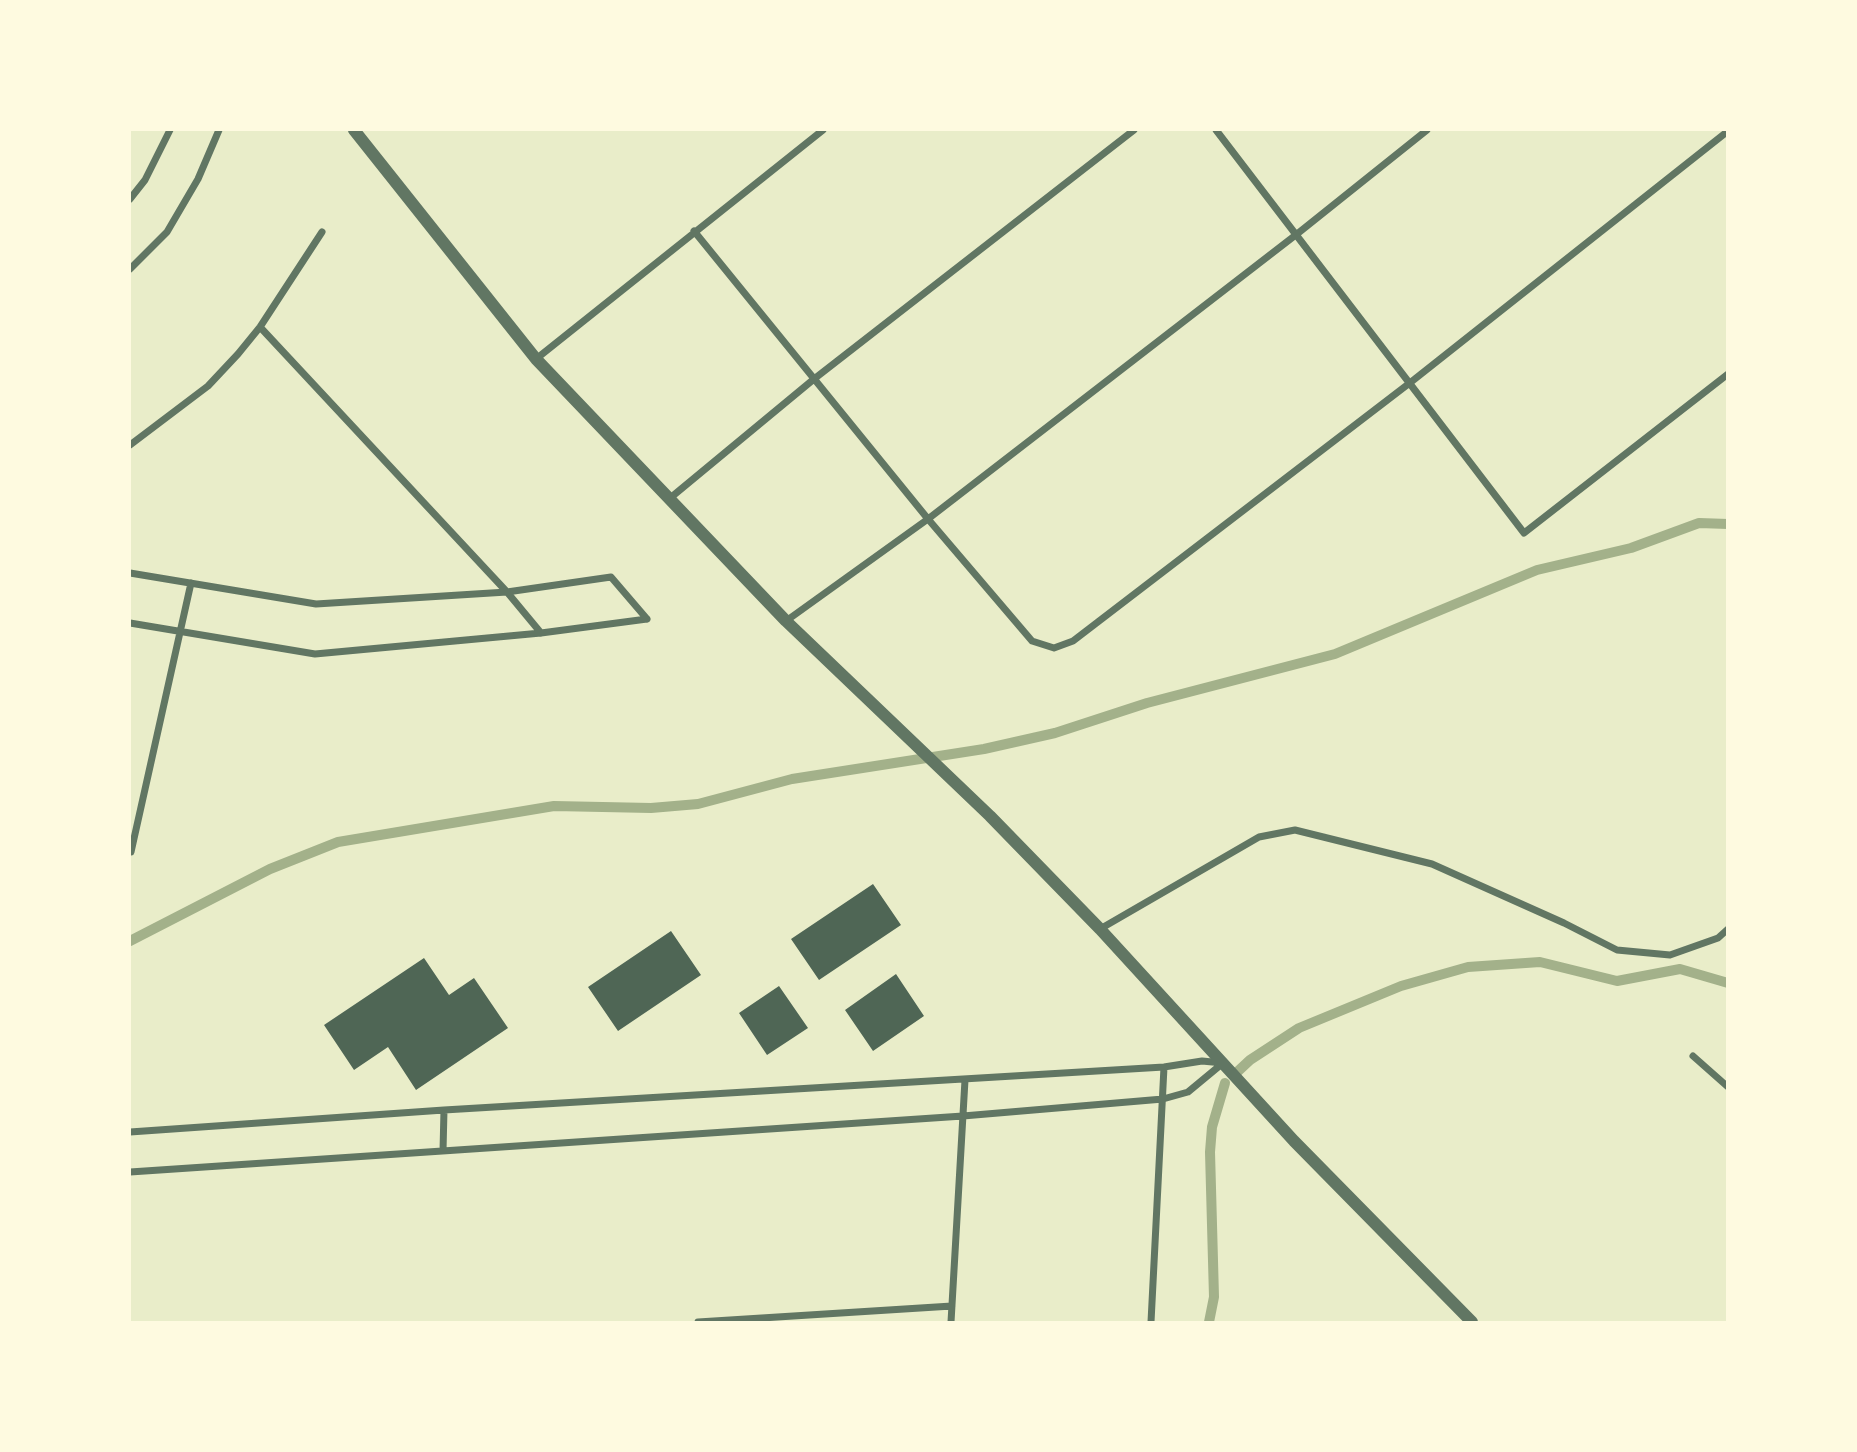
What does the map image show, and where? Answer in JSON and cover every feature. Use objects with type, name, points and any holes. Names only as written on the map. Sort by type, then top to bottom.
[{"type":"street","points":[[130,199],[145,180],[170,130]]},
{"type":"street","points":[[130,269],[167,232],[198,179],[219,130]]},
{"type":"street","points":[[354,130],[536,359],[786,621],[990,816],[1100,929],[1294,1141],[1472,1322]]},
{"type":"street","points":[[536,359],[823,130]]},
{"type":"street","points":[[668,499],[814,379],[1134,130]]},
{"type":"street","points":[[1216,130],[1524,533],[1727,373]]},
{"type":"street","points":[[786,621],[928,519],[1427,130]]},
{"type":"street","points":[[694,231],[928,519],[1032,642],[1054,648],[1073,641],[1411,382],[1727,131]]},
{"type":"street","points":[[130,445],[208,386],[260,327],[322,232]]},
{"type":"street","points":[[260,327],[507,592],[541,633]]},
{"type":"street","points":[[130,573],[316,604],[507,592],[611,577],[647,619],[541,633],[315,654],[130,623]]},
{"type":"street","points":[[131,852],[191,583]]},
{"type":"street","points":[[1100,929],[1259,837],[1295,830],[1432,864],[1564,923],[1617,950],[1670,955],[1718,938],[1727,929]]},
{"type":"street","points":[[1693,1056],[1727,1087]]},
{"type":"street","points":[[130,1132],[444,1110],[1164,1067],[1202,1061],[1223,1063]]},
{"type":"street","points":[[130,1172],[962,1116],[1163,1099],[1188,1092],[1223,1063]]},
{"type":"street","points":[[1151,1322],[1164,1067]]},
{"type":"street","points":[[951,1322],[965,1080]]},
{"type":"street","points":[[443,1151],[444,1110]]},
{"type":"street","points":[[698,1322],[952,1306]]},
{"type":"building","points":[[873,884],[901,925],[819,980],[791,939]]},
{"type":"building","points":[[671,931],[701,975],[618,1031],[588,987]]},
{"type":"building","points":[[424,958],[449,995],[474,978],[508,1028],[416,1090],[388,1047],[354,1070],[324,1025]]},
{"type":"building","points":[[896,974],[924,1016],[873,1051],[845,1010]]},
{"type":"building","points":[[779,986],[808,1028],[767,1055],[739,1013]]},
{"type":"waterway","points":[[130,941],[270,869],[338,842],[554,806],[651,808],[698,804],[792,779],[984,749],[1055,733],[1147,703],[1335,654],[1537,570],[1631,548],[1699,523],[1728,524]]},
{"type":"waterway","points":[[1235,1074],[1250,1060],[1299,1028],[1401,986],[1468,967],[1540,962],[1617,981],[1680,969],[1728,983]]},
{"type":"waterway","points":[[1209,1322],[1214,1297],[1210,1152],[1212,1127],[1225,1083]]}]
